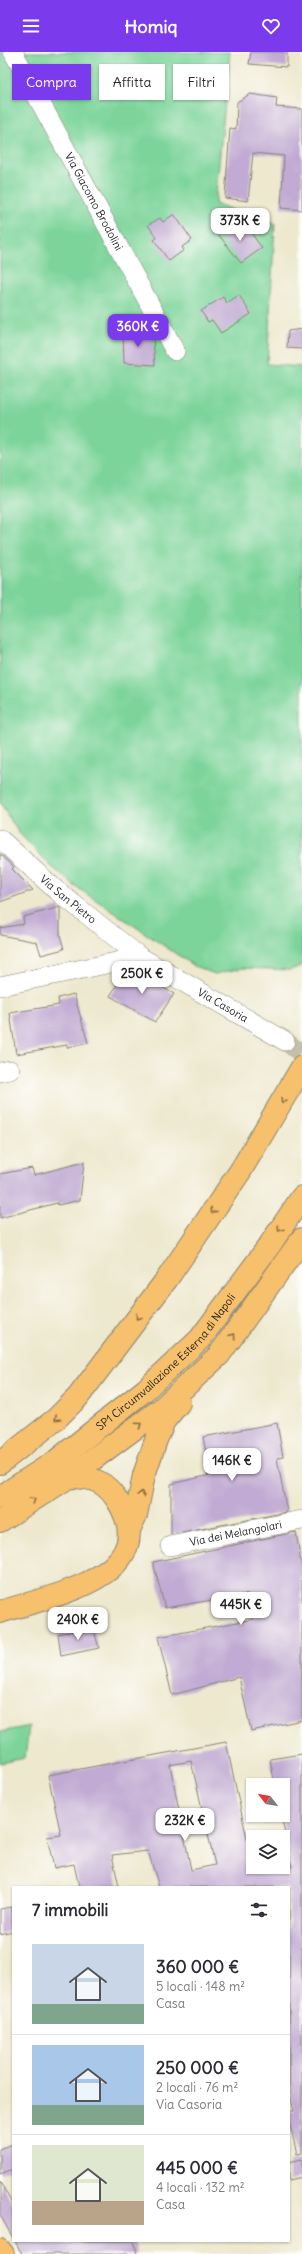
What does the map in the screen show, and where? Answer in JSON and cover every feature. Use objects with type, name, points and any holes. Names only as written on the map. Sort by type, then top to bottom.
[{"type":"main road","points":[[0,1463],[56,1419],[78,1397],[167,1279],[241,1170],[302,1067]]},
{"type":"main road","name":"SP1 Circumvallazione Esterna di Napoli","points":[[0,1497],[56,1461],[145,1390],[200,1339],[269,1246],[302,1197]]},
{"type":"main road","name":"SP1 Circumvallazione Esterna di Napoli","points":[[0,1521],[69,1477],[162,1409],[219,1355],[302,1239]]},
{"type":"main road","points":[[0,1612],[81,1586],[100,1578],[114,1566],[123,1553],[128,1530],[136,1514],[144,1475],[164,1421],[197,1376]]},
{"type":"main road","points":[[69,1477],[88,1477],[104,1485],[115,1497],[127,1517],[128,1530]]},
{"type":"main road","points":[[0,2250],[2,2254]]},
{"type":"street","name":"Via Giacomo Brodolini","points":[[13,52],[175,351]]},
{"type":"street","name":"Via San Pietro","points":[[0,839],[56,890],[140,957]]},
{"type":"street","points":[[0,986],[140,957]]},
{"type":"street","name":"Via Casoria","points":[[140,957],[285,1042]]},
{"type":"street","name":"Via dei Melangolari","points":[[170,1546],[302,1520]]},
{"type":"green space","points":[[0,52],[230,52],[229,64],[173,64],[173,100],[225,100],[215,204],[275,224],[267,364],[302,367],[302,966],[290,970],[243,968],[215,974],[194,966],[75,886],[51,866],[18,832],[0,803]]},
{"type":"green space","points":[[29,1726],[25,1758],[0,1763],[0,1732]]},
{"type":"building","points":[[251,52],[287,52],[287,67],[249,64]]},
{"type":"building","points":[[250,94],[277,98],[276,107],[302,109],[302,210],[281,208],[284,156],[253,153],[248,201],[225,198],[230,128],[236,129],[237,102]]},
{"type":"building","points":[[174,214],[192,240],[182,247],[184,250],[169,261],[154,240],[157,238],[148,225],[160,218],[163,222]]},
{"type":"building","points":[[243,222],[262,248],[241,263],[218,234],[230,226],[233,229]]},
{"type":"building","points":[[239,295],[251,314],[221,333],[212,320],[208,322],[201,311],[223,297],[227,303]]},
{"type":"building","points":[[302,329],[302,349],[287,348],[288,331]]},
{"type":"building","points":[[123,332],[146,332],[153,339],[155,365],[124,363]]},
{"type":"building","points":[[0,854],[14,867],[12,869],[33,890],[0,902]]},
{"type":"building","points":[[60,907],[60,935],[64,949],[41,955],[37,942],[0,935],[0,928],[24,924],[23,917]]},
{"type":"building","points":[[132,970],[174,994],[155,1022],[110,996],[126,971]]},
{"type":"building","points":[[74,994],[88,1043],[67,1048],[67,1045],[16,1054],[10,1013],[59,1005],[58,998]]},
{"type":"building","points":[[84,1162],[80,1200],[58,1205],[57,1203],[0,1218],[0,1174],[32,1168],[34,1175]]},
{"type":"building","points":[[277,1423],[283,1457],[277,1458],[287,1512],[171,1535],[171,1484],[210,1475],[203,1437]]},
{"type":"building","points":[[296,1532],[302,1569],[302,1720],[251,1731],[239,1677],[172,1695],[158,1637],[254,1619],[248,1594],[165,1608],[153,1562]]},
{"type":"building","points":[[93,1627],[99,1648],[61,1656],[58,1634]]},
{"type":"building","points":[[226,1742],[246,1834],[246,1874],[290,1874],[290,1867],[292,1867],[290,1858],[290,1830],[284,1830],[282,1822],[290,1822],[290,1778],[274,1778],[270,1759],[302,1754],[302,2153],[297,2154],[290,2125],[290,2111],[294,2111],[290,2095],[290,1886],[159,1886],[148,1851],[112,1855],[119,1886],[79,1886],[74,1864],[54,1868],[47,1837],[61,1835],[48,1775]],"holes":[[[191,1761],[215,1865],[191,1870],[170,1765]]]},
{"type":"building","points":[[12,1907],[12,1931],[0,1934],[0,1909]]},
{"type":"building","points":[[12,2144],[12,2169],[0,2174],[0,2149]]},
{"type":"building","points":[[302,2159],[302,2177],[290,2180],[290,2162]]},
{"type":"building","points":[[0,2182],[12,2203],[12,2236],[0,2215]]},
{"type":"building","points":[[16,2242],[134,2242],[137,2254],[22,2254]]},
{"type":"tunnel","points":[[285,1041],[302,1054]]}]
